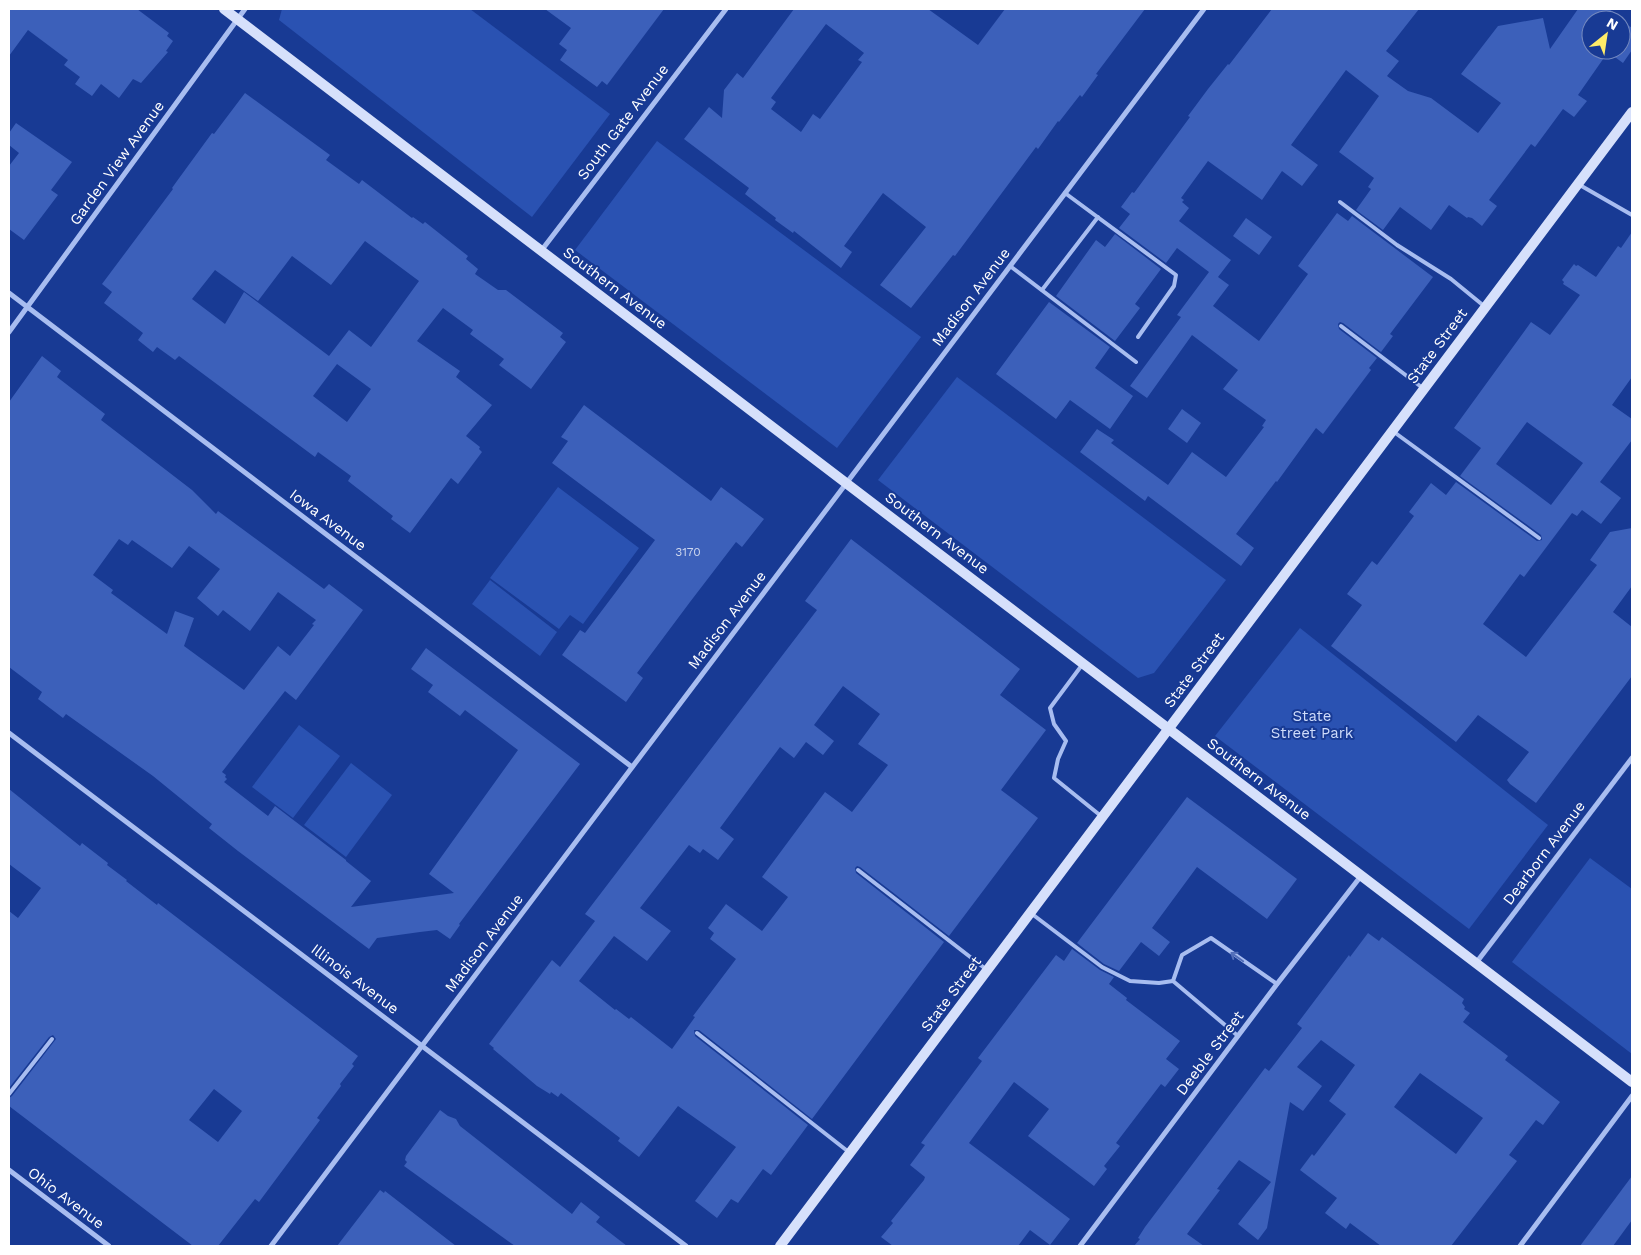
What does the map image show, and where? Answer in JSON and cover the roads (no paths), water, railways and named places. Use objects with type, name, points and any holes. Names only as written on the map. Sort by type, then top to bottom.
[{"type":"street","name":"Southern Avenue","points":[[224,9],[1632,1082]]},
{"type":"street","name":"Garden View Avenue","points":[[9,332],[245,9]]},
{"type":"street","name":"South Gate Avenue","points":[[541,251],[726,9]]},
{"type":"street","name":"Madison Avenue","points":[[271,1246],[1204,9]]},
{"type":"street","name":"State Street","points":[[780,1246],[1632,112]]},
{"type":"street","name":"Iowa Avenue","points":[[9,293],[632,767]]},
{"type":"street","name":"Illinois Avenue","points":[[9,733],[686,1246]]},
{"type":"street","name":"Dearborn Avenue","points":[[1476,963],[1632,758]]},
{"type":"street","name":"Deeble Street","points":[[1080,1246],[1361,875]]},
{"type":"street","points":[[1520,1246],[1632,1096]]},
{"type":"street","name":"Ohio Avenue","points":[[9,1170],[109,1246]]},
{"type":"lane","points":[[1578,184],[1632,215]]},
{"type":"lane","points":[[1065,193],[1176,275],[1174,286],[1138,337]]},
{"type":"lane","points":[[1340,202],[1397,245],[1451,279],[1486,307]]},
{"type":"lane","points":[[1042,290],[1098,217]]},
{"type":"lane","points":[[1010,266],[1136,362]]},
{"type":"lane","points":[[1341,326],[1424,389]]},
{"type":"lane","points":[[1392,431],[1539,538]]},
{"type":"lane","points":[[1083,664],[1050,708],[1054,724],[1066,741],[1058,759],[1054,778],[1102,817]]},
{"type":"lane","points":[[858,870],[987,970]]},
{"type":"lane","points":[[1031,912],[1102,967],[1130,981],[1159,983],[1174,981],[1238,1036]]},
{"type":"lane","points":[[1174,981],[1182,955],[1210,938],[1277,984]]},
{"type":"lane","points":[[697,1033],[850,1153]]},
{"type":"lane","points":[[9,1094],[52,1039]]},
{"type":"park label","name":"State Street Park","points":[[1312,724]]}]
